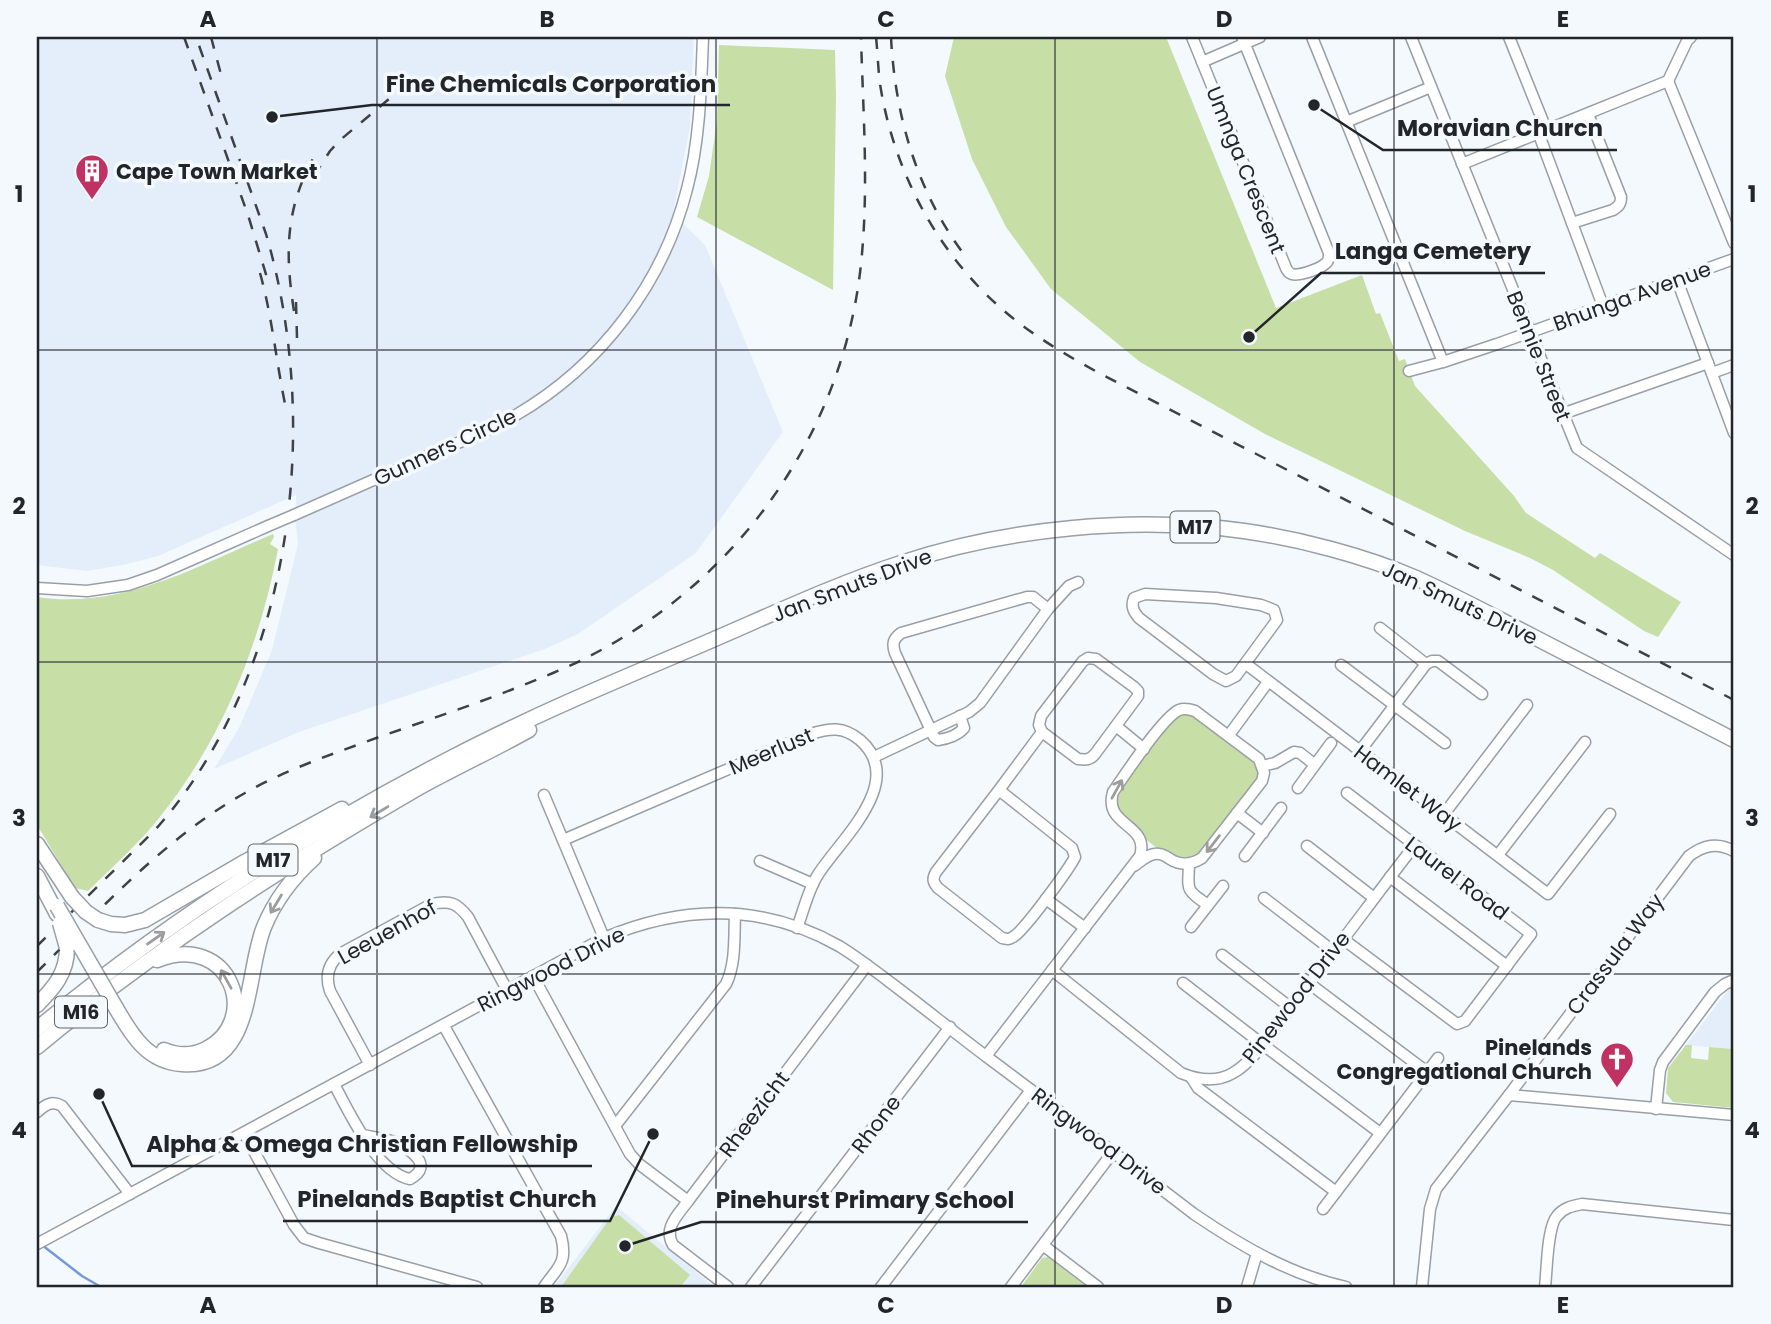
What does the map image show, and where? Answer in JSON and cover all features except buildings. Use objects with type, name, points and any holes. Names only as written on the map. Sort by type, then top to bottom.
[{"type":"main road","name":"Jan Smuts Drive","points":[[37,1028],[100,977],[188,916],[285,853],[455,755],[568,701],[851,581],[934,552],[995,539],[1090,527],[1161,525],[1242,531],[1288,539],[1353,556],[1412,576],[1734,740]]},
{"type":"main road","name":"Jan Smuts Drive","points":[[37,1047],[197,926],[339,836],[422,786],[646,668]]},
{"type":"main road","points":[[37,874],[63,905],[111,924],[139,923],[324,818],[414,778]]},
{"type":"main road","points":[[37,846],[63,905],[140,1045],[162,1060],[196,1064],[213,1058],[232,1041],[243,1020],[257,950],[269,916],[281,895],[301,870],[339,836]]},
{"type":"main road","points":[[37,1005],[58,981],[65,964],[67,948],[63,905]]},
{"type":"main road","points":[[120,1005],[150,1041],[159,1048],[178,1055],[197,1053],[216,1043],[229,1026],[233,1012],[234,998],[229,980],[221,968],[203,957],[180,954],[167,956],[126,978]]},
{"type":"street","name":"Gunners Circle","points":[[37,589],[87,591],[128,585],[157,575],[474,436],[516,415],[558,387],[618,328],[652,279],[670,241],[687,190],[698,128],[703,37]]},
{"type":"street","name":"Umnga Crescent","points":[[1192,37],[1286,268],[1290,273],[1300,275],[1326,264],[1329,253],[1243,40]]},
{"type":"street","points":[[1202,62],[1243,40],[1261,37]]},
{"type":"street","points":[[1312,37],[1443,362]]},
{"type":"street","name":"Bennie Street","points":[[1411,37],[1574,443],[1582,453],[1734,555]]},
{"type":"street","points":[[1508,37],[1544,124],[1541,140],[1603,306]]},
{"type":"street","points":[[1462,164],[1668,81],[1691,37]]},
{"type":"street","points":[[1668,81],[1734,243]]},
{"type":"street","points":[[1346,122],[1431,87]]},
{"type":"street","points":[[1572,223],[1613,210],[1621,202],[1588,114]]},
{"type":"street","name":"Bhunga Avenue","points":[[1409,370],[1443,362],[1734,259]]},
{"type":"street","points":[[1677,280],[1734,433]]},
{"type":"street","points":[[1562,414],[1710,368],[1734,365]]},
{"type":"street","points":[[797,928],[818,874],[863,816],[870,802],[877,770],[874,757],[970,712],[980,703],[1048,609],[1069,586],[1078,582]]},
{"type":"street","points":[[1145,594],[1216,598],[1261,605],[1275,610],[1278,620],[1245,664],[1233,679],[1221,680],[1139,618],[1132,608],[1134,598],[1145,594]]},
{"type":"street","points":[[930,730],[895,653],[892,645],[895,638],[901,633],[1027,597],[1033,597],[1048,609]]},
{"type":"street","points":[[1380,628],[1426,664]]},
{"type":"street","points":[[1088,657],[1096,659],[1138,691],[1136,700],[1116,726],[1091,758],[1086,760],[1078,759],[1042,732],[1039,725],[1041,716],[1088,657]]},
{"type":"street","points":[[1360,751],[1426,664],[1432,661],[1438,661],[1482,694]]},
{"type":"street","name":"Hamlet Way","points":[[1245,664],[1548,894],[1609,814]]},
{"type":"street","points":[[1341,665],[1445,743]]},
{"type":"street","points":[[1229,735],[1268,682]]},
{"type":"street","points":[[1444,814],[1527,705]]},
{"type":"street","points":[[1184,709],[1195,711],[1229,735],[1253,753],[1262,765],[1262,781],[1202,858],[1189,864],[1176,863],[1160,854],[1114,813],[1111,800],[1113,792],[1144,749],[1171,715],[1184,709]]},
{"type":"street","points":[[1116,726],[1144,749]]},
{"type":"street","name":"Meerlust","points":[[563,840],[825,729],[837,728],[857,738],[874,757]]},
{"type":"street","points":[[999,790],[1074,852],[1073,861],[1046,899],[1016,936],[1007,939],[1002,938],[938,888],[933,878],[1042,732]]},
{"type":"street","points":[[1498,855],[1585,741]]},
{"type":"street","points":[[1298,788],[1331,743]]},
{"type":"street","points":[[1262,765],[1275,763],[1294,752],[1300,753],[1314,764]]},
{"type":"street","name":"Laurel Road","points":[[1347,793],[1531,934],[1505,968]]},
{"type":"street","points":[[544,795],[604,938]]},
{"type":"street","points":[[1245,856],[1282,808]]},
{"type":"street","points":[[1237,813],[1263,833]]},
{"type":"street","points":[[986,1056],[1134,866],[1142,849],[1140,838]]},
{"type":"street","name":"Crassula Way","points":[[1422,1287],[1430,1209],[1436,1189],[1689,856],[1707,846],[1716,845],[1734,851]]},
{"type":"street","points":[[1307,846],[1374,898]]},
{"type":"street","name":"Pinewood Drive","points":[[1052,970],[1181,1073],[1202,1080],[1231,1074],[1241,1068],[1291,1008],[1414,846]]},
{"type":"street","points":[[1134,866],[1149,856],[1160,854]]},
{"type":"street","points":[[760,861],[813,884]]},
{"type":"street","points":[[1189,864],[1187,886],[1208,905]]},
{"type":"street","points":[[1343,939],[1457,1024],[1465,1021],[1505,968],[1390,877]]},
{"type":"street","points":[[1191,927],[1223,886]]},
{"type":"street","points":[[1264,898],[1333,951]]},
{"type":"street","points":[[1046,899],[1085,928]]},
{"type":"street","name":"Leeuenhof","points":[[370,1065],[327,981],[330,964],[340,954],[432,904],[443,901],[453,903],[468,917],[507,990]]},
{"type":"street","name":"Ringwood Drive","points":[[37,1244],[604,938],[630,927],[676,916],[709,913],[772,920],[839,946],[950,1027],[1194,1214],[1256,1254],[1317,1279],[1346,1287]]},
{"type":"street","points":[[615,1126],[726,984],[732,965],[736,914]]},
{"type":"street","points":[[1222,955],[1291,1008]]},
{"type":"street","name":"Rheezicht","points":[[728,1287],[673,1245],[669,1229],[867,965]]},
{"type":"street","points":[[533,976],[634,1159],[688,1201]]},
{"type":"street","points":[[1656,1109],[1662,1062],[1715,992],[1734,980]]},
{"type":"street","points":[[1183,983],[1380,1133]]},
{"type":"street","points":[[1310,984],[1427,1072]]},
{"type":"street","points":[[444,1026],[561,1236],[564,1260],[546,1284]]},
{"type":"street","name":"Rhone","points":[[751,1287],[950,1027]]},
{"type":"street","points":[[1323,1209],[1438,1058]]},
{"type":"street","points":[[1191,1077],[1198,1088],[1336,1192]]},
{"type":"street","points":[[1211,1079],[1218,1102]]},
{"type":"street","points":[[334,1084],[363,1135],[389,1170],[401,1178],[410,1179],[421,1169],[415,1155],[405,1147],[363,1135]]},
{"type":"street","points":[[883,1287],[1031,1090]]},
{"type":"street","points":[[1509,1095],[1734,1115]]},
{"type":"street","points":[[37,1112],[45,1105],[53,1103],[62,1106],[130,1194]]},
{"type":"street","points":[[244,1133],[293,1225],[304,1238],[477,1287]]},
{"type":"street","points":[[1011,1287],[1113,1152]]},
{"type":"street","points":[[1545,1287],[1551,1228],[1555,1217],[1572,1206],[1582,1204],[1734,1220]]},
{"type":"street","points":[[1044,1245],[1098,1287]]},
{"type":"street","points":[[1247,1287],[1256,1254]]},
{"type":"shaded area","points":[[37,37],[694,37],[690,127],[673,214],[705,245],[783,432],[696,553],[578,634],[545,649],[299,732],[214,769],[240,726],[272,650],[298,544],[296,495],[158,556],[87,571],[37,565]]},
{"type":"shaded area","points":[[1734,987],[1734,1049],[1686,1045],[1729,989]]},
{"type":"shaded area","points":[[616,1206],[714,1287],[554,1287]]},
{"type":"green space","points":[[954,37],[1166,37],[1276,308],[1362,275],[1376,314],[1380,313],[1399,361],[1405,359],[1415,386],[1514,496],[1526,513],[1595,558],[1600,553],[1681,602],[1658,637],[1644,631],[1553,570],[1530,558],[1465,531],[1265,434],[1140,362],[1051,289],[1006,227],[972,159],[945,76]]},
{"type":"green space","points":[[719,45],[835,50],[833,290],[697,217],[709,176],[717,120]]},
{"type":"green space","points":[[273,534],[270,544],[278,549],[260,623],[234,694],[199,761],[155,823],[131,849],[88,891],[75,888],[37,825],[37,597],[69,599],[129,591],[188,571]]},
{"type":"green space","points":[[1189,712],[1256,762],[1259,771],[1258,777],[1200,855],[1189,861],[1162,852],[1118,818],[1114,795],[1172,718]]},
{"type":"green space","points":[[1686,1045],[1692,1045],[1691,1058],[1708,1060],[1709,1047],[1734,1049],[1734,1108],[1673,1102],[1666,1093],[1668,1068]]},
{"type":"green space","points":[[619,1215],[690,1275],[680,1287],[561,1287],[611,1217]]},
{"type":"green space","points":[[1048,1257],[1087,1287],[1021,1287],[1042,1258]]},
{"type":"waterway","points":[[42,1245],[101,1287]]},
{"type":"railway","points":[[184,37],[248,215],[268,281]]},
{"type":"railway","points":[[37,946],[155,830],[201,768],[238,699],[265,625],[283,547],[292,467],[292,387],[283,309],[266,234],[196,37]]},
{"type":"railway","points":[[211,37],[223,82]]},
{"type":"railway","points":[[37,972],[135,875],[188,831],[245,793],[310,762],[553,673],[614,643],[670,605],[720,561],[763,510],[800,455],[829,395],[849,331],[861,264],[865,207],[861,37]]},
{"type":"railway","points":[[876,37],[880,84],[888,122],[910,185],[925,214],[962,268],[1009,315],[1053,346],[1099,373],[1734,700]]},
{"type":"railway","points":[[891,37],[898,96],[912,153],[934,207],[966,257]]},
{"type":"railway","points":[[314,176],[339,141],[408,83]]},
{"type":"railway","points":[[294,311],[289,270],[290,232],[297,195],[314,157]]},
{"type":"railway","points":[[260,273],[285,404]]},
{"type":"railway","points":[[296,302],[297,338]]},
{"type":"place","name":"Moravian Churcn","points":[[1314,105]]},
{"type":"place","name":"Fine Chemicals Corporation","points":[[272,117]]},
{"type":"place","name":"Cape Town Market","points":[[92,201]]},
{"type":"place","name":"Langa Cemetery","points":[[1249,337]]},
{"type":"place","name":"Pinelands Congregational Church","points":[[1617,1089]]},
{"type":"place","name":"Alpha & Omega Christian Fellowship","points":[[99,1094]]},
{"type":"place","name":"Pinelands Baptist Church","points":[[653,1134]]},
{"type":"place","name":"Pinehurst Primary School","points":[[625,1246]]}]
